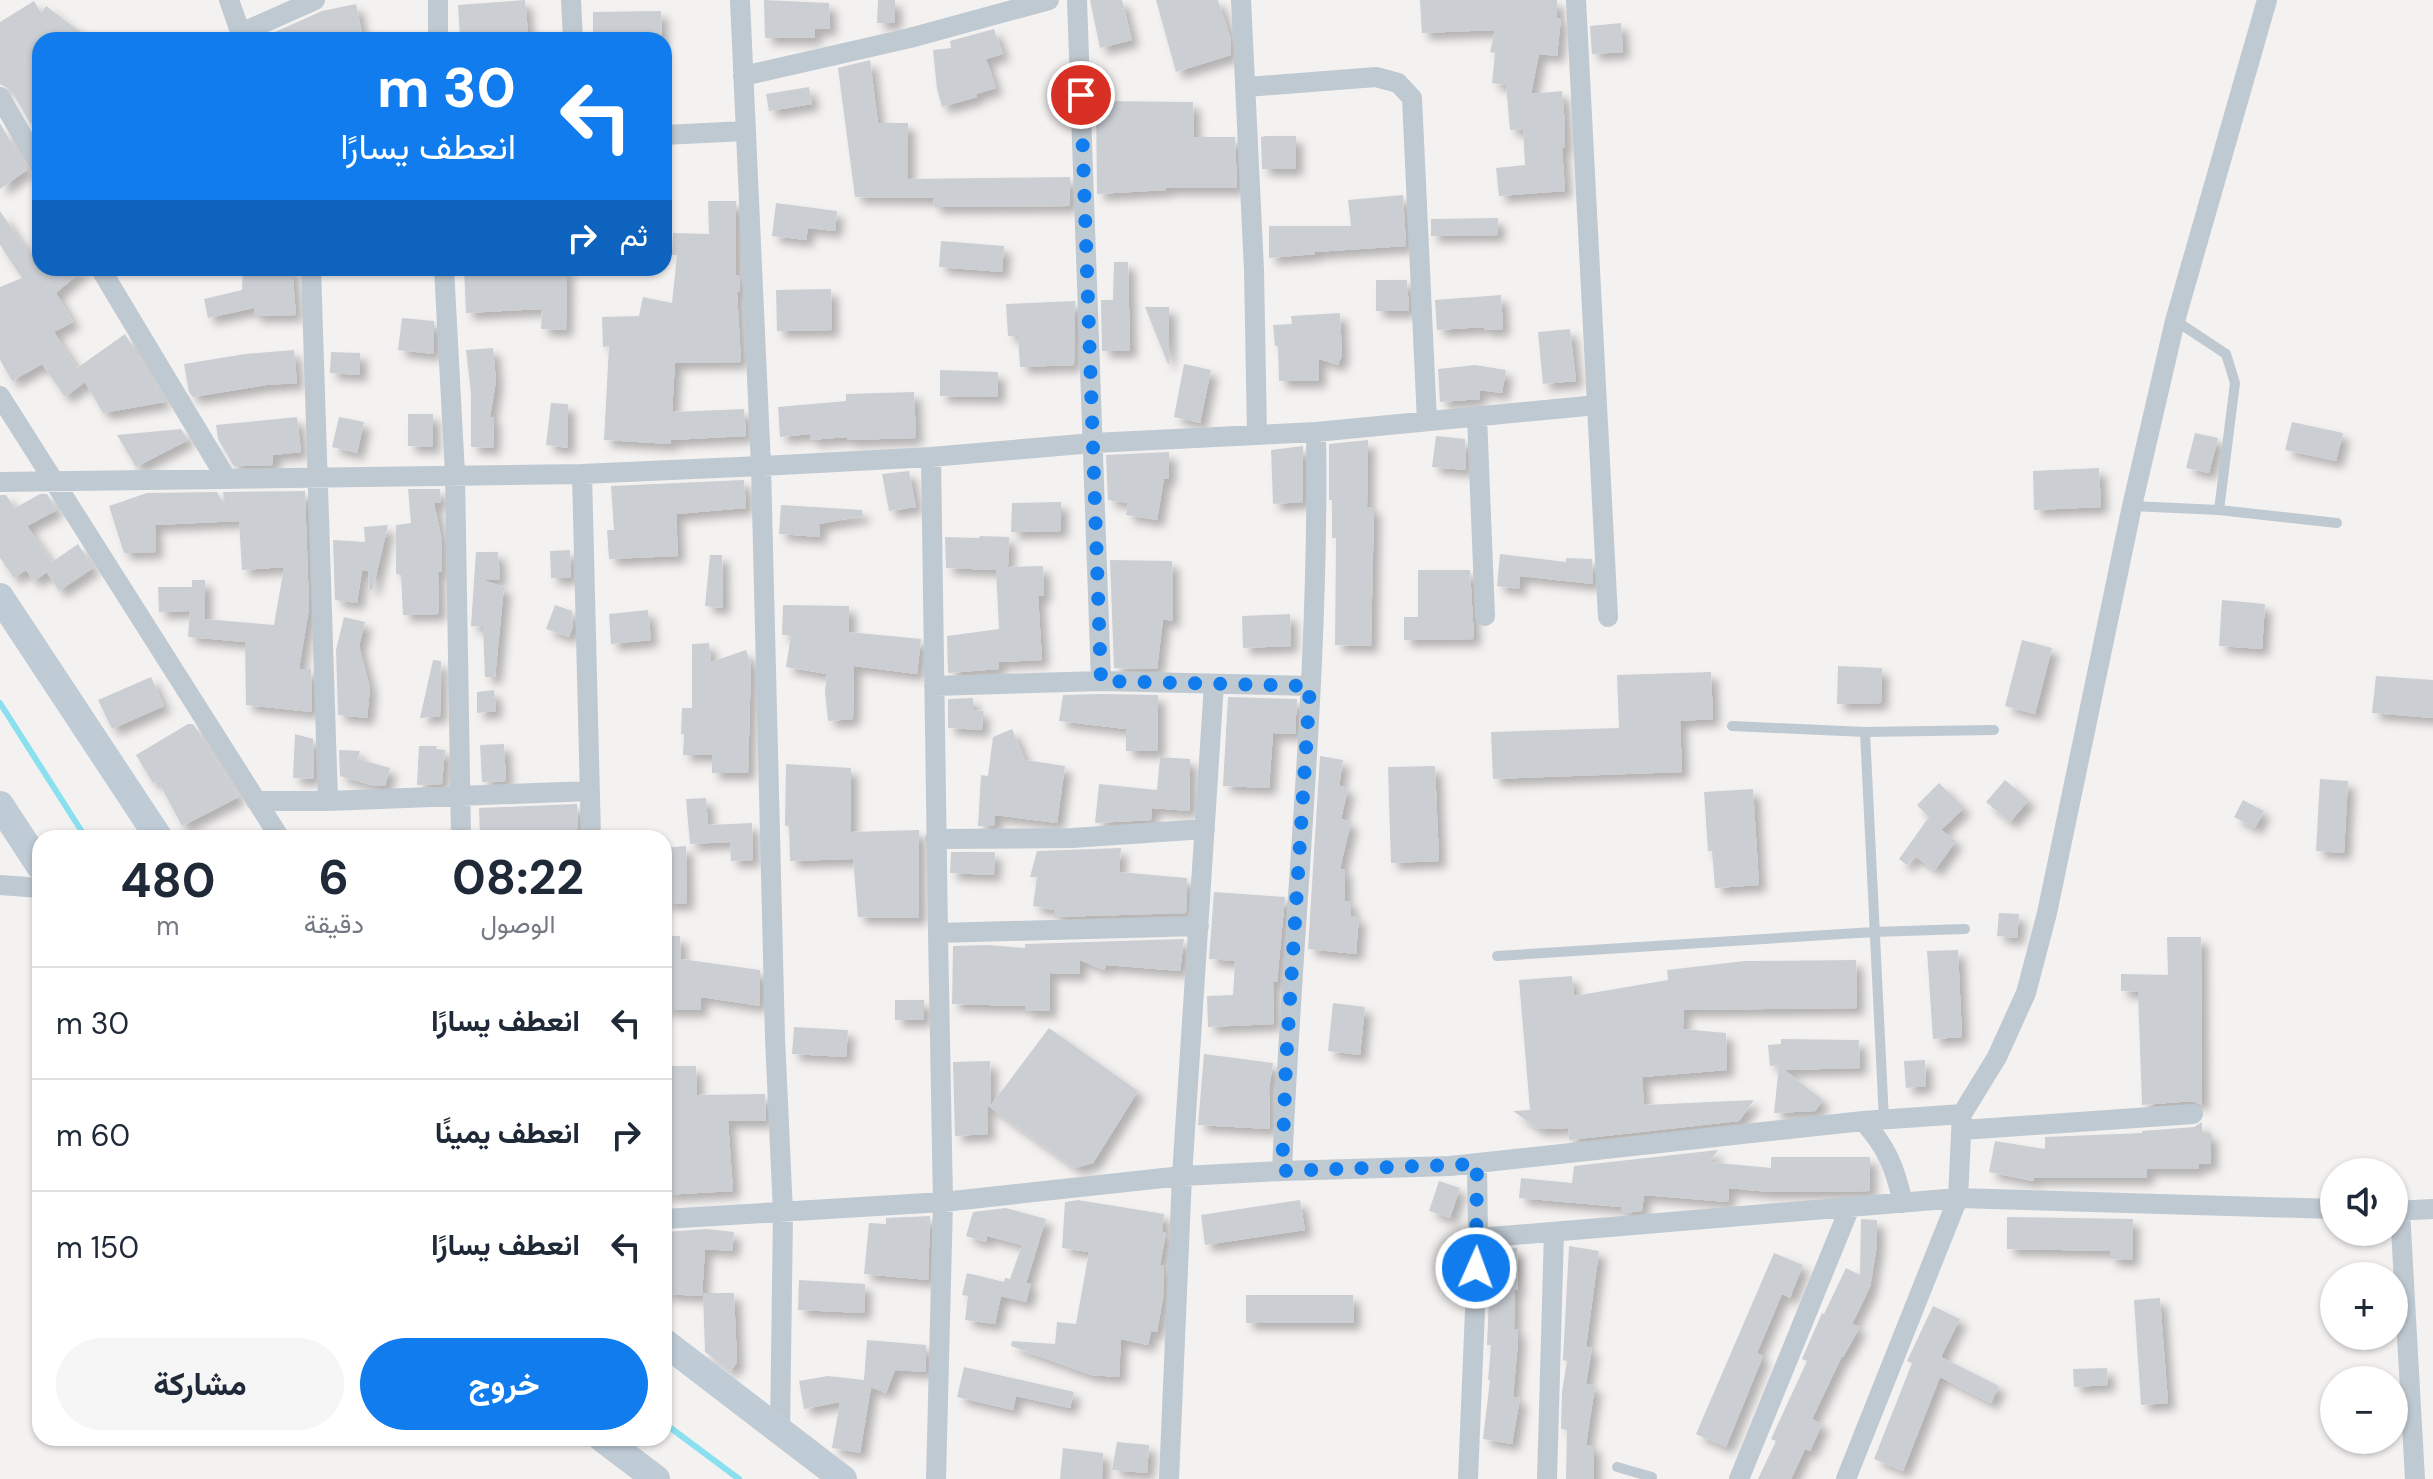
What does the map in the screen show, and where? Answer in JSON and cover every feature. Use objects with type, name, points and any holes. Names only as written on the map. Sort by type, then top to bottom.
[{"type":"street","points":[[229,0],[240,32]]},
{"type":"street","points":[[252,32],[315,0]]},
{"type":"street","points":[[438,0],[438,32]]},
{"type":"street","points":[[571,0],[573,32]]},
{"type":"street","points":[[740,0],[761,466],[775,1038],[783,1213],[780,1432]]},
{"type":"street","points":[[743,76],[910,38],[1049,0]]},
{"type":"street","points":[[1077,0],[1101,681]]},
{"type":"street","points":[[1241,0],[1247,87],[1257,435]]},
{"type":"street","points":[[1576,0],[1608,617]]},
{"type":"street","points":[[1846,1479],[1958,1198],[1962,1122],[1997,1057],[2026,993],[2047,913],[2132,506],[2175,321],[2267,0]]},
{"type":"street","points":[[1247,87],[1376,77],[1398,83],[1412,98],[1427,421]]},
{"type":"street","points":[[0,97],[32,152]]},
{"type":"street","points":[[672,135],[745,131]]},
{"type":"street","points":[[105,276],[226,478]]},
{"type":"street","points":[[311,276],[328,801]]},
{"type":"street","points":[[444,276],[455,474],[461,830]]},
{"type":"street","points":[[0,396],[275,830]]},
{"type":"street","points":[[0,482],[582,474],[761,466],[931,457],[1093,443],[1316,432],[1597,405]]},
{"type":"street","points":[[1477,416],[1485,616]]},
{"type":"street","points":[[1282,1171],[1310,686],[1316,432]]},
{"type":"street","points":[[931,457],[943,1202],[936,1479]]},
{"type":"street","points":[[582,474],[591,830]]},
{"type":"street","points":[[0,597],[154,830]]},
{"type":"street","points":[[934,686],[1101,681],[1310,686]]},
{"type":"street","points":[[1169,1479],[1182,1176],[1214,684]]},
{"type":"street","points":[[256,801],[590,791]]},
{"type":"street","points":[[0,805],[32,854]]},
{"type":"street","points":[[935,839],[1072,838],[1205,829]]},
{"type":"street","points":[[0,885],[32,887]]},
{"type":"street","points":[[938,933],[1199,926]]},
{"type":"street","points":[[672,1219],[943,1202],[1182,1176],[1477,1164],[1874,1120],[1962,1122],[2193,1114]]},
{"type":"street","points":[[1874,1120],[1897,1175],[1903,1203]]},
{"type":"street","points":[[1468,1479],[1478,1238],[1477,1164]]},
{"type":"street","points":[[1478,1238],[1958,1198],[2320,1209]]},
{"type":"street","points":[[1739,1479],[1850,1207]]},
{"type":"street","points":[[2408,1210],[2433,1209]]},
{"type":"street","points":[[1547,1479],[1554,1232]]},
{"type":"street","points":[[2399,1246],[2415,1479]]},
{"type":"street","points":[[672,1348],[843,1479]]},
{"type":"street","points":[[613,1446],[656,1479]]},
{"type":"lane","points":[[2175,321],[2226,354],[2235,383],[2219,510]]},
{"type":"lane","points":[[2132,506],[2219,510],[2337,523]]},
{"type":"lane","points":[[1732,726],[1865,732],[1994,730]]},
{"type":"lane","points":[[1865,732],[1874,932],[1874,1120]]},
{"type":"lane","points":[[1497,956],[1965,929]]},
{"type":"lane","points":[[1617,1467],[1652,1477]]},
{"type":"building","points":[[525,0],[528,32],[460,32],[458,5]]},
{"type":"building","points":[[764,0],[829,3],[830,29],[815,29],[815,38],[765,38]]},
{"type":"building","points":[[878,0],[895,0],[895,23],[877,23]]},
{"type":"building","points":[[1090,0],[1122,0],[1132,40],[1100,48]]},
{"type":"building","points":[[1156,0],[1218,0],[1230,37],[1231,55],[1176,72]]},
{"type":"building","points":[[1420,0],[1557,0],[1557,18],[1561,18],[1557,56],[1539,54],[1531,94],[1562,91],[1565,191],[1499,196],[1496,168],[1525,165],[1523,129],[1510,130],[1506,85],[1492,83],[1495,53],[1490,52],[1495,30],[1422,33]]},
{"type":"building","points":[[34,1],[41,13],[46,6],[80,32],[32,32],[30,123],[11,90],[0,84],[0,22]]},
{"type":"building","points":[[356,4],[362,32],[275,32],[322,11]]},
{"type":"building","points":[[661,11],[662,32],[593,32],[593,12]]},
{"type":"building","points":[[1621,23],[1623,52],[1592,54],[1590,26]]},
{"type":"building","points":[[994,29],[1003,54],[986,59],[996,88],[942,107],[933,50],[951,48],[950,41]]},
{"type":"building","points":[[870,60],[878,123],[908,123],[908,179],[1070,177],[1070,206],[934,207],[933,198],[855,197],[838,68]]},
{"type":"building","points":[[809,87],[812,104],[769,111],[766,94]]},
{"type":"building","points":[[1096,101],[1193,102],[1194,137],[1235,137],[1237,188],[1166,188],[1097,194]]},
{"type":"building","points":[[0,123],[27,170],[0,189]]},
{"type":"building","points":[[1296,136],[1296,169],[1262,169],[1261,137]]},
{"type":"building","points":[[1403,195],[1406,246],[1269,258],[1269,226],[1351,226],[1348,200]]},
{"type":"building","points":[[708,201],[736,201],[741,362],[675,363],[672,412],[744,409],[746,436],[671,440],[671,444],[604,440],[609,346],[603,347],[602,317],[639,316],[643,297],[672,303],[677,255],[672,255],[673,233],[709,234]]},
{"type":"building","points":[[776,203],[837,211],[835,231],[808,228],[806,240],[772,236]]},
{"type":"building","points":[[0,211],[32,258],[32,276],[76,276],[56,293],[73,322],[54,332],[77,368],[125,334],[165,402],[103,413],[85,382],[65,397],[42,364],[12,381],[0,360],[0,287],[22,278],[0,245]]},
{"type":"building","points":[[1498,218],[1498,235],[1431,236],[1431,219]]},
{"type":"building","points":[[941,241],[1004,246],[1002,272],[939,267]]},
{"type":"building","points":[[1114,262],[1128,262],[1130,351],[1102,351],[1101,300],[1113,300]]},
{"type":"building","points":[[243,276],[293,276],[296,315],[254,316],[254,308],[208,318],[204,299],[242,290]]},
{"type":"building","points":[[464,276],[567,276],[566,330],[541,329],[542,309],[466,313]]},
{"type":"building","points":[[1376,280],[1407,280],[1409,311],[1376,311]]},
{"type":"building","points":[[831,289],[832,330],[777,331],[776,290]]},
{"type":"building","points":[[1501,295],[1503,329],[1437,330],[1435,300]]},
{"type":"building","points":[[1075,301],[1074,365],[1020,367],[1018,336],[1008,336],[1006,304]]},
{"type":"building","points":[[1145,307],[1169,307],[1169,364],[1168,364]]},
{"type":"building","points":[[1340,313],[1342,355],[1338,365],[1319,359],[1319,381],[1279,381],[1278,346],[1275,346],[1273,325],[1292,324],[1291,316]]},
{"type":"building","points":[[402,318],[434,321],[434,354],[398,350]]},
{"type":"building","points":[[1570,329],[1576,381],[1543,384],[1538,332]]},
{"type":"building","points":[[493,348],[496,381],[490,417],[494,417],[493,448],[471,447],[471,393],[466,350]]},
{"type":"building","points":[[294,350],[297,383],[193,397],[189,392],[184,364]]},
{"type":"building","points":[[331,352],[360,353],[360,375],[330,373]]},
{"type":"building","points":[[1184,364],[1211,370],[1200,423],[1174,417]]},
{"type":"building","points":[[1475,365],[1506,370],[1502,393],[1479,390],[1480,399],[1440,402],[1438,369]]},
{"type":"building","points":[[940,370],[998,372],[998,397],[940,396]]},
{"type":"building","points":[[914,392],[916,438],[810,440],[810,434],[780,437],[778,407],[846,401],[846,394]]},
{"type":"building","points":[[551,403],[568,404],[568,448],[546,445]]},
{"type":"building","points":[[408,414],[433,414],[433,447],[408,446]]},
{"type":"building","points":[[297,417],[301,452],[273,455],[273,465],[234,466],[218,439],[216,425]]},
{"type":"building","points":[[339,417],[364,422],[357,453],[332,447]]},
{"type":"building","points":[[2292,422],[2343,433],[2336,461],[2285,450]]},
{"type":"building","points":[[181,429],[188,440],[136,467],[117,435]]},
{"type":"building","points":[[2195,433],[2218,438],[2209,473],[2186,468]]},
{"type":"building","points":[[1436,436],[1465,439],[1466,470],[1432,467]]},
{"type":"building","points":[[1368,440],[1367,507],[1374,507],[1371,646],[1335,645],[1336,538],[1332,538],[1332,500],[1329,500],[1329,444]]},
{"type":"building","points":[[1303,446],[1303,502],[1273,504],[1271,450]]},
{"type":"building","points":[[1169,452],[1169,479],[1164,479],[1157,520],[1126,515],[1128,503],[1108,500],[1106,455]]},
{"type":"building","points":[[2099,468],[2101,507],[2034,510],[2033,471]]},
{"type":"building","points":[[909,471],[916,507],[889,511],[882,474]]},
{"type":"building","points":[[744,480],[746,508],[676,514],[678,556],[609,559],[607,530],[614,530],[611,486]]},
{"type":"building","points":[[408,489],[440,489],[441,502],[434,503],[441,536],[439,614],[403,615],[401,575],[396,574],[396,525],[411,523]]},
{"type":"building","points":[[305,491],[309,609],[299,669],[311,669],[312,712],[246,705],[245,642],[188,637],[190,611],[159,612],[158,587],[192,587],[192,580],[205,580],[205,619],[274,625],[284,567],[242,570],[239,521],[155,525],[156,552],[124,553],[109,506],[147,493],[217,492],[225,507],[223,492]]},
{"type":"building","points":[[40,494],[47,494],[57,510],[27,526],[52,562],[78,544],[93,568],[59,591],[47,572],[34,581],[26,570],[14,578],[0,558],[0,495],[6,495],[15,508]]},
{"type":"building","points":[[1061,502],[1061,531],[1011,532],[1012,503]]},
{"type":"building","points":[[781,505],[862,510],[863,516],[819,524],[820,537],[779,534]]},
{"type":"building","points":[[388,525],[373,589],[369,589],[368,571],[362,570],[357,603],[335,600],[333,540],[365,542],[364,527]]},
{"type":"building","points":[[945,537],[1009,537],[1008,567],[1043,566],[1044,596],[1038,596],[1042,660],[998,662],[999,669],[948,673],[947,636],[999,629],[996,570],[946,568]]},
{"type":"building","points":[[570,550],[571,578],[551,578],[550,551]]},
{"type":"building","points":[[476,552],[498,552],[500,579],[482,580],[504,587],[495,677],[485,677],[483,627],[471,626]]},
{"type":"building","points":[[1500,554],[1566,562],[1566,558],[1592,559],[1593,584],[1520,576],[1519,589],[1497,586]]},
{"type":"building","points":[[710,555],[722,555],[723,608],[705,606]]},
{"type":"building","points":[[1110,560],[1172,561],[1173,621],[1163,619],[1157,669],[1114,668]]},
{"type":"building","points":[[1418,570],[1470,570],[1474,639],[1404,640],[1404,617],[1418,617]]},
{"type":"building","points":[[2222,600],[2265,604],[2262,649],[2219,646]]},
{"type":"building","points":[[555,605],[572,611],[573,626],[569,637],[546,629]]},
{"type":"building","points":[[783,605],[849,606],[849,632],[921,639],[917,674],[854,666],[853,719],[828,721],[827,674],[786,667],[791,635],[782,635]]},
{"type":"building","points":[[648,610],[651,640],[611,644],[609,614]]},
{"type":"building","points":[[1290,614],[1291,646],[1243,648],[1242,616]]},
{"type":"building","points":[[344,617],[365,622],[359,646],[370,688],[367,718],[338,715],[336,650]]},
{"type":"building","points":[[2022,640],[2052,648],[2035,714],[2005,706]]},
{"type":"building","points":[[709,643],[711,662],[746,650],[751,665],[748,773],[712,773],[712,755],[683,755],[682,708],[692,708],[692,644]]},
{"type":"building","points":[[433,660],[441,661],[440,716],[420,718]]},
{"type":"building","points":[[1838,666],[1882,668],[1881,703],[1837,704]]},
{"type":"building","points":[[1711,672],[1713,719],[1680,721],[1682,772],[1493,779],[1491,732],[1619,728],[1617,675]]},
{"type":"building","points":[[2376,676],[2433,680],[2433,718],[2372,713]]},
{"type":"building","points":[[151,677],[164,706],[112,729],[98,700]]},
{"type":"building","points":[[494,690],[496,711],[477,713],[477,692]]},
{"type":"building","points":[[1063,695],[1158,695],[1158,751],[1126,751],[1126,729],[1059,721]]},
{"type":"building","points":[[1228,697],[1297,699],[1295,734],[1273,733],[1269,788],[1223,786]]},
{"type":"building","points":[[973,698],[973,710],[983,711],[982,730],[948,728],[948,699]]},
{"type":"building","points":[[193,724],[239,797],[182,826],[158,781],[153,783],[136,755]]},
{"type":"building","points":[[1012,729],[1025,760],[1065,766],[1057,823],[995,815],[995,826],[978,826],[981,775],[988,776],[993,737]]},
{"type":"building","points":[[295,734],[313,739],[314,779],[293,778]]},
{"type":"building","points":[[504,744],[506,781],[482,782],[480,745]]},
{"type":"building","points":[[419,746],[437,746],[436,749],[445,750],[442,784],[417,785]]},
{"type":"building","points":[[339,750],[360,751],[358,759],[390,768],[385,786],[340,776]]},
{"type":"building","points":[[1320,756],[1343,760],[1339,786],[1348,788],[1341,819],[1351,822],[1340,869],[1345,869],[1345,901],[1351,901],[1351,916],[1359,916],[1356,954],[1308,949]]},
{"type":"building","points":[[1160,757],[1190,759],[1190,811],[1152,808],[1151,820],[1095,823],[1099,784],[1157,790]]},
{"type":"building","points":[[786,764],[851,768],[851,832],[919,830],[919,918],[858,917],[853,859],[790,861],[789,826],[785,826]]},
{"type":"building","points":[[1435,766],[1439,861],[1391,863],[1388,767]]},
{"type":"building","points":[[2320,779],[2348,781],[2344,853],[2316,851]]},
{"type":"building","points":[[2005,780],[2029,800],[2010,822],[1986,802]]},
{"type":"building","points":[[1939,783],[1964,808],[1941,830],[1956,841],[1935,870],[1915,856],[1907,865],[1899,859],[1929,817],[1917,805]]},
{"type":"building","points":[[1753,789],[1759,885],[1715,888],[1712,851],[1708,851],[1704,792]]},
{"type":"building","points":[[706,798],[708,825],[752,823],[753,860],[731,861],[730,842],[690,844],[686,799]]},
{"type":"building","points":[[2243,800],[2264,811],[2255,828],[2234,817]]},
{"type":"building","points":[[577,804],[578,830],[480,830],[479,808]]},
{"type":"building","points":[[686,846],[687,903],[672,904],[672,847]]},
{"type":"building","points":[[1121,848],[1119,872],[1187,878],[1186,913],[1054,917],[1054,910],[1033,906],[1037,877],[1030,877],[1037,851]]},
{"type":"building","points":[[951,852],[995,852],[994,875],[950,873]]},
{"type":"building","points":[[1214,892],[1285,897],[1277,982],[1273,982],[1274,1024],[1208,1027],[1207,996],[1233,995],[1235,961],[1209,959]]},
{"type":"building","points":[[1999,913],[2019,914],[2017,938],[1997,936]]},
{"type":"building","points":[[672,936],[680,936],[681,959],[760,970],[760,1006],[701,997],[701,1010],[672,1010]]},
{"type":"building","points":[[2167,937],[2201,937],[2202,1105],[2192,1101],[2142,1105],[2138,992],[2121,991],[2121,974],[2168,975]]},
{"type":"building","points":[[1184,939],[1180,971],[1106,965],[1104,970],[1080,960],[1080,974],[1050,973],[1050,1011],[1025,1011],[1025,1006],[952,1004],[953,946],[1025,948],[1025,944]]},
{"type":"building","points":[[1958,950],[1962,1037],[1933,1039],[1927,951]]},
{"type":"building","points":[[1856,960],[1857,1008],[1684,1010],[1683,1029],[1726,1033],[1727,1070],[1642,1077],[1644,1105],[1754,1100],[1739,1121],[1569,1140],[1568,1128],[1538,1129],[1513,1111],[1530,1110],[1519,980],[1572,976],[1574,996],[1668,980],[1667,970],[1745,961]]},
{"type":"building","points":[[895,1000],[924,1000],[924,1020],[895,1020]]},
{"type":"building","points":[[1333,1003],[1365,1007],[1360,1055],[1328,1051]]},
{"type":"building","points":[[794,1027],[848,1030],[846,1057],[792,1054]]},
{"type":"building","points":[[1049,1028],[1138,1091],[1093,1163],[1075,1168],[987,1105],[988,1134],[955,1136],[953,1062],[990,1061],[991,1105]]},
{"type":"building","points":[[1781,1039],[1859,1040],[1860,1068],[1784,1070],[1823,1100],[1815,1111],[1774,1113],[1779,1065],[1770,1066],[1768,1045],[1781,1044]]},
{"type":"building","points":[[1204,1054],[1273,1063],[1269,1089],[1270,1129],[1198,1125]]},
{"type":"building","points":[[1925,1060],[1926,1086],[1906,1088],[1904,1061]]},
{"type":"building","points":[[672,1066],[696,1066],[697,1095],[765,1094],[766,1121],[728,1121],[733,1191],[672,1195]]},
{"type":"building","points":[[2202,1122],[2202,1133],[2211,1133],[2211,1164],[2199,1164],[2199,1169],[2147,1169],[2147,1178],[2034,1178],[2033,1181],[1989,1172],[1995,1141],[2045,1149],[2045,1137],[2142,1133],[2194,1127]]},
{"type":"building","points":[[1718,1150],[1709,1162],[1771,1168],[1771,1157],[1870,1157],[1870,1191],[1768,1192],[1729,1188],[1728,1202],[1644,1195],[1642,1211],[1623,1213],[1621,1207],[1519,1198],[1521,1178],[1572,1183],[1574,1166]]},
{"type":"building","points":[[1439,1181],[1460,1188],[1450,1218],[1429,1211]]},
{"type":"building","points":[[1078,1200],[1164,1214],[1162,1232],[1166,1233],[1160,1265],[1164,1266],[1163,1298],[1157,1332],[1151,1331],[1148,1345],[1121,1339],[1119,1377],[1091,1375],[1011,1346],[1012,1341],[1055,1344],[1057,1322],[1076,1324],[1089,1252],[1062,1248],[1065,1202]]},
{"type":"building","points":[[1300,1200],[1305,1230],[1205,1245],[1201,1215]]},
{"type":"building","points":[[1006,1208],[1046,1219],[1026,1283],[1031,1284],[1026,1302],[1001,1296],[1005,1278],[1010,1279],[1022,1245],[987,1236],[986,1242],[966,1236],[973,1212]]},
{"type":"building","points":[[930,1216],[928,1280],[864,1274],[869,1223],[886,1224],[886,1218]]},
{"type":"building","points":[[2007,1217],[2133,1219],[2132,1260],[2110,1259],[2110,1251],[2007,1249]]},
{"type":"building","points":[[1861,1219],[1877,1220],[1877,1245],[1870,1287],[1852,1324],[1860,1327],[1842,1356],[1812,1419],[1822,1424],[1810,1451],[1805,1449],[1791,1479],[1758,1479],[1776,1441],[1771,1439],[1807,1361],[1802,1359],[1822,1313],[1846,1268],[1860,1275]]},
{"type":"building","points":[[707,1229],[734,1232],[732,1251],[705,1249],[702,1296],[672,1294],[672,1231]]},
{"type":"building","points":[[1569,1246],[1599,1251],[1586,1347],[1592,1348],[1586,1384],[1595,1386],[1586,1445],[1594,1445],[1594,1479],[1566,1479],[1567,1430],[1561,1429],[1567,1361],[1563,1360]]},
{"type":"building","points":[[1517,1248],[1518,1290],[1515,1290],[1514,1329],[1518,1329],[1518,1341],[1513,1397],[1520,1398],[1512,1444],[1483,1439],[1490,1380],[1491,1345],[1487,1345],[1491,1250]]},
{"type":"building","points":[[1774,1253],[1803,1265],[1790,1298],[1782,1294],[1757,1353],[1763,1356],[1726,1447],[1696,1434]]},
{"type":"building","points":[[967,1273],[1004,1282],[995,1324],[965,1320],[968,1296],[962,1295]]},
{"type":"building","points":[[799,1280],[865,1284],[864,1313],[798,1310]]},
{"type":"building","points":[[703,1293],[734,1293],[737,1362],[731,1371],[705,1352]]},
{"type":"building","points":[[1246,1295],[1353,1295],[1354,1323],[1246,1323]]},
{"type":"building","points":[[2160,1298],[2168,1403],[2141,1405],[2134,1300]]},
{"type":"building","points":[[1933,1306],[1960,1319],[1941,1357],[1999,1386],[1991,1403],[1940,1377],[1903,1471],[1874,1459],[1912,1363],[1907,1361]]},
{"type":"building","points":[[867,1340],[926,1345],[926,1372],[895,1370],[886,1393],[871,1387],[860,1453],[832,1448],[840,1402],[804,1409],[799,1381],[828,1376],[864,1380]]},
{"type":"building","points":[[964,1367],[1074,1392],[1070,1408],[1016,1396],[1013,1410],[957,1397]]},
{"type":"building","points":[[2107,1368],[2108,1385],[2074,1387],[2073,1369]]},
{"type":"building","points":[[1117,1442],[1149,1445],[1147,1473],[1112,1470]]},
{"type":"building","points":[[1063,1448],[1103,1453],[1102,1479],[1060,1479]]},
{"type":"waterway","points":[[0,703],[81,830]]},
{"type":"waterway","points":[[672,1429],[739,1479]]},
{"type":"route","points":[[1081,95],[1101,681],[1310,686],[1282,1171],[1477,1164],[1476,1268]]}]
